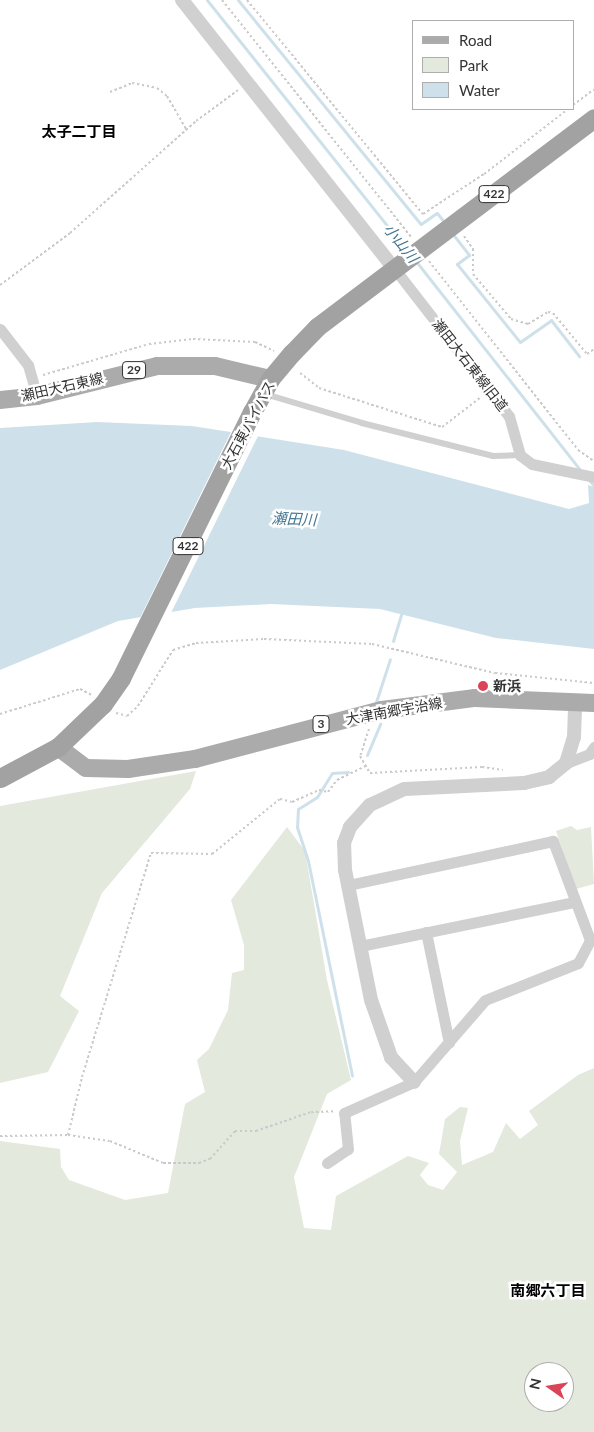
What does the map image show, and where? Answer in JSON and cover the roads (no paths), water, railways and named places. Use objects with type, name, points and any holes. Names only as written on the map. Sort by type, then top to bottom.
[{"type":"highway","name":"大石東バイパス","points":[[58,747],[103,704],[121,678],[266,386],[317,327],[594,118]]},
{"type":"highway","name":"422","points":[[0,778],[58,747]]},
{"type":"main road","name":"瀬田大石東線","points":[[0,400],[37,396],[157,366],[215,366],[266,386]]},
{"type":"main road","name":"大津南郷宇治線","points":[[58,747],[86,768],[128,769],[195,759],[368,713],[475,698],[594,703]]},
{"type":"street","points":[[182,0],[394,268]]},
{"type":"street","name":"瀬田大石東線旧道","points":[[394,268],[510,416],[520,455]]},
{"type":"street","points":[[0,329],[28,365],[37,396]]},
{"type":"street","points":[[520,455],[532,464],[592,476]]},
{"type":"street","points":[[566,763],[574,737],[575,702]]},
{"type":"street","points":[[414,1082],[391,1057],[379,1029],[348,885],[344,844],[350,828],[370,805],[387,794],[405,789],[524,783],[549,777],[566,763],[589,754],[594,746]]},
{"type":"street","points":[[327,1163],[348,1149],[344,1113],[414,1082],[485,1000],[578,963],[590,940],[574,902],[553,841],[348,885]]},
{"type":"street","points":[[360,946],[574,902]]},
{"type":"street","points":[[426,932],[449,1043]]},
{"type":"lane","points":[[266,386],[362,423],[483,453],[520,455]]},
{"type":"water","name":"瀬田川","points":[[97,422],[192,426],[344,450],[569,509],[589,503],[588,485],[594,487],[594,649],[496,638],[380,609],[271,604],[195,608],[118,621],[0,670],[0,428]]},
{"type":"waterway","name":"小山川","points":[[207,0],[408,252]]},
{"type":"waterway","points":[[238,0],[421,224],[437,213],[444,222]]},
{"type":"waterway","points":[[452,233],[469,255],[457,264],[520,342],[551,320],[579,356]]},
{"type":"waterway","name":"小山川","points":[[415,260],[580,470]]},
{"type":"waterway","name":"小山川","points":[[589,480],[594,486]]},
{"type":"waterway","points":[[393,641],[402,611]]},
{"type":"waterway","points":[[375,705],[390,659]]},
{"type":"waterway","points":[[367,755],[380,724]]},
{"type":"waterway","points":[[348,772],[332,773],[317,797],[298,809],[297,827],[308,861],[352,1076]]},
{"type":"place","name":"新浜","points":[[483,686]]},
{"type":"district","name":"太子二丁目","points":[[79,132]]},
{"type":"district","name":"南郷六丁目","points":[[548,1291]]}]
